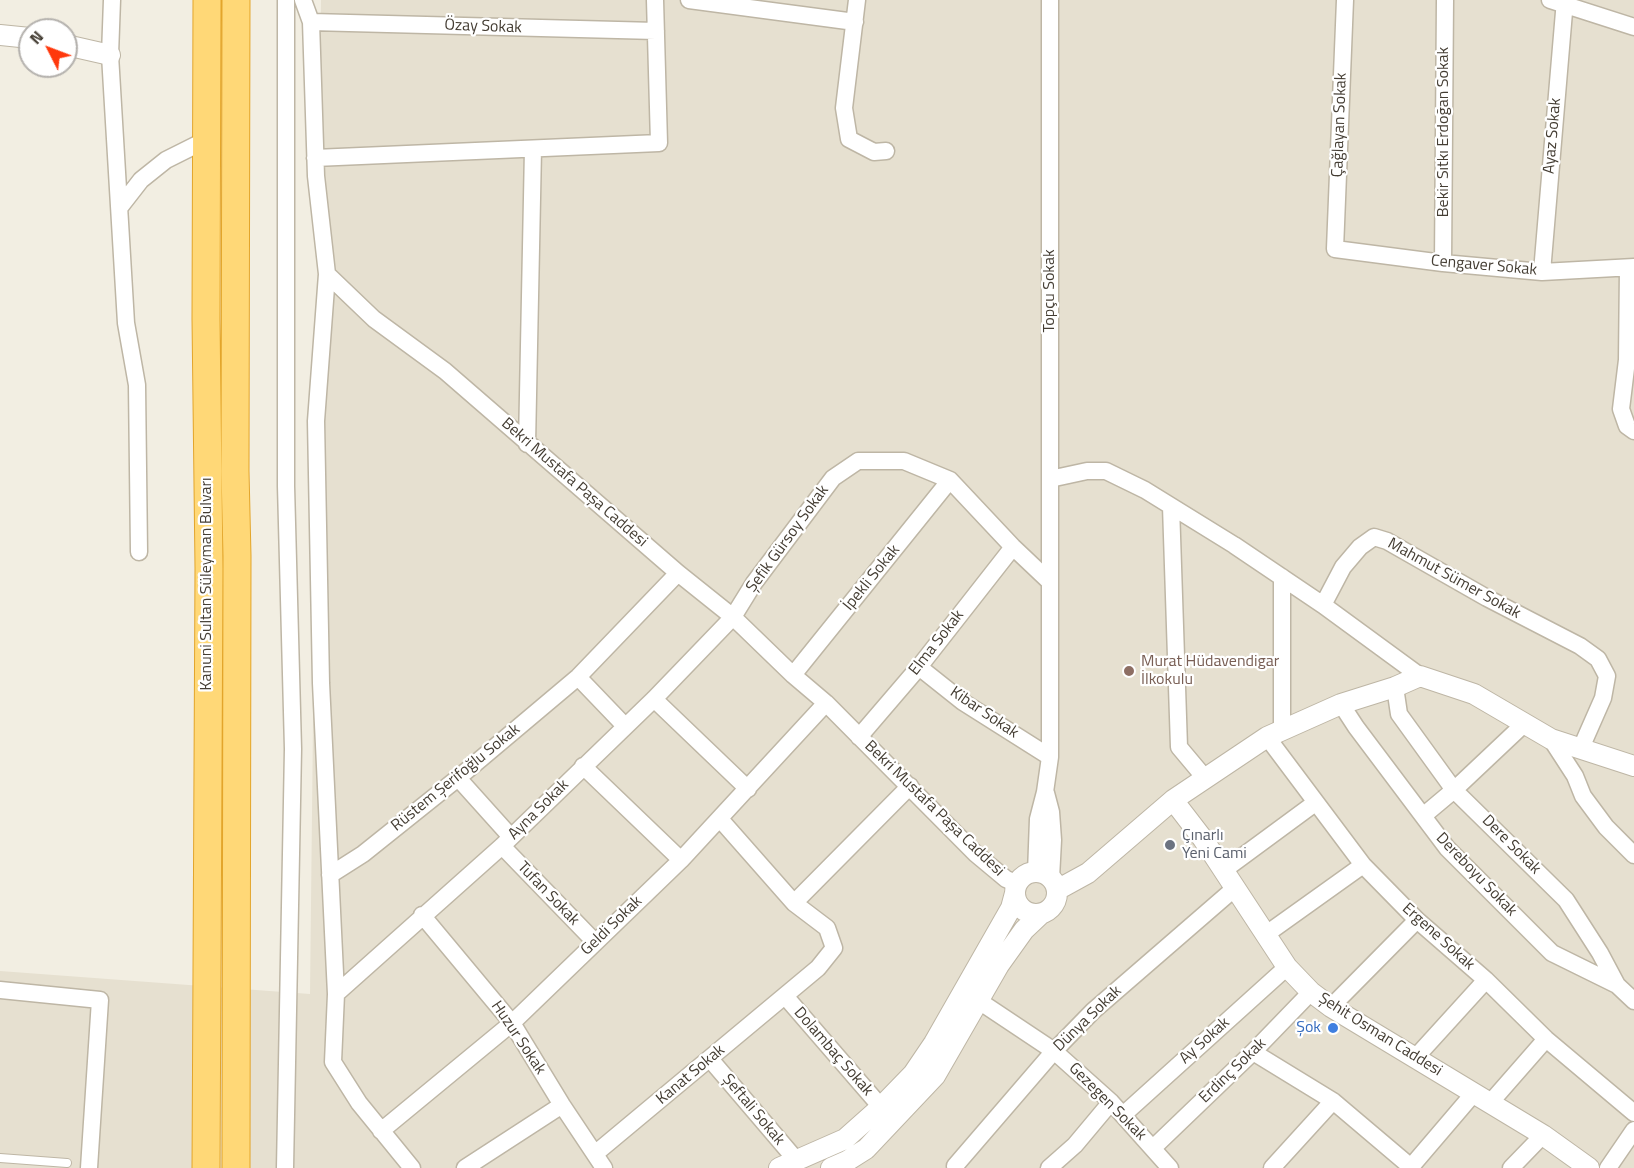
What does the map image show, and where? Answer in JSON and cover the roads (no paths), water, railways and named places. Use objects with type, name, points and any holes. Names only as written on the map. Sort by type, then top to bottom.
[{"type":"highway","name":"Kanuni Sultan Süleyman Bulvarı","points":[[206,1168],[207,0]]},
{"type":"highway","name":"Kanuni Sultan Süleyman Bulvarı","points":[[236,0],[236,1168]]},
{"type":"street","points":[[112,0],[110,55],[126,323],[137,386],[139,552]]},
{"type":"street","points":[[285,1168],[293,749],[286,463],[286,0]]},
{"type":"street","points":[[303,0],[311,22],[315,158],[327,274],[316,421],[321,683],[336,994],[333,1062],[359,1103],[412,1168]]},
{"type":"street","points":[[315,158],[658,143],[655,0]]},
{"type":"street","points":[[689,0],[855,22]]},
{"type":"street","points":[[857,0],[844,108],[849,139],[874,152],[886,151]]},
{"type":"street","name":"Topçu Sokak","points":[[1048,880],[1053,840],[1051,812],[1045,792],[1050,757],[1050,0]]},
{"type":"street","name":"Çağlayan Sokak","points":[[1335,249],[1345,0]]},
{"type":"street","name":"Bekir Sıtkı Erdoğan Sokak","points":[[1443,263],[1444,0]]},
{"type":"street","points":[[1560,1],[1634,27]]},
{"type":"street","name":"Ayaz Sokak","points":[[1542,272],[1560,1]]},
{"type":"street","name":"Özay Sokak","points":[[311,22],[656,31]]},
{"type":"street","points":[[0,35],[18,37]]},
{"type":"street","points":[[78,48],[110,55]]},
{"type":"street","points":[[120,207],[141,180],[166,160],[206,140]]},
{"type":"street","points":[[527,444],[533,149]]},
{"type":"street","name":"Cengaver Sokak","points":[[1335,249],[1443,263],[1542,272],[1631,267]]},
{"type":"street","points":[[1630,428],[1621,410],[1627,360],[1631,267]]},
{"type":"street","name":"Bekri Mustafa Paşa Caddesi","points":[[327,274],[374,319],[445,371],[678,573],[733,617],[793,675],[826,703],[976,854],[1017,889]]},
{"type":"street","name":"Şefik Gürsoy Sokak","points":[[733,617],[754,583],[832,478],[858,461],[904,461],[950,480]]},
{"type":"street","points":[[1050,479],[1087,471],[1106,471],[1234,544],[1420,676],[1474,694],[1551,739],[1634,766]]},
{"type":"street","points":[[950,480],[1012,547],[1050,582]]},
{"type":"street","name":"İpekli Sokak","points":[[793,675],[950,480]]},
{"type":"street","points":[[1171,506],[1179,747],[1205,778]]},
{"type":"street","name":"Mahmut Sümer Sokak","points":[[1323,605],[1343,567],[1360,547],[1374,537],[1388,541],[1487,598],[1580,646],[1598,659],[1607,676],[1603,698],[1581,748]]},
{"type":"street","name":"Elma Sokak","points":[[859,737],[919,667],[1012,547]]},
{"type":"street","name":"Rüstem Şerifoğlu Sokak","points":[[330,875],[363,854],[458,778],[578,676],[678,573]]},
{"type":"street","points":[[1275,733],[1282,577]]},
{"type":"street","name":"Ayna Sokak","points":[[336,994],[507,841],[654,699],[733,617]]},
{"type":"street","name":"Kibar Sokak","points":[[919,667],[963,702],[1050,757]]},
{"type":"street","points":[[578,676],[625,726]]},
{"type":"street","points":[[788,1164],[845,1138],[881,1107],[913,1074],[934,1043],[1011,908],[1017,889],[1025,876],[1048,880],[1088,873],[1173,800],[1275,733],[1341,704],[1395,687],[1420,676]]},
{"type":"street","name":"Dere Sokak","points":[[1395,687],[1399,714],[1454,790],[1566,900],[1600,953],[1617,985],[1634,1001]]},
{"type":"street","points":[[654,699],[748,789]]},
{"type":"street","name":"Geldi Sokak","points":[[381,1131],[512,1023],[681,860],[826,703]]},
{"type":"street","name":"Dereboyu Sokak","points":[[1341,704],[1446,848],[1552,953],[1617,985]]},
{"type":"street","points":[[1423,816],[1524,724]]},
{"type":"street","name":"Ergene Sokak","points":[[1275,733],[1316,803],[1363,865],[1417,920],[1486,980],[1546,1039],[1634,1113]]},
{"type":"street","points":[[1551,739],[1575,776],[1584,796],[1606,826],[1634,855]]},
{"type":"street","points":[[583,766],[681,860]]},
{"type":"street","name":"Tufan Sokak","points":[[458,778],[507,841],[595,942]]},
{"type":"street","points":[[720,819],[794,903],[910,786]]},
{"type":"street","name":"Şehit Osman Caddesi","points":[[1173,800],[1203,839],[1287,967],[1311,992],[1330,1007],[1543,1135],[1580,1166]]},
{"type":"street","points":[[1224,870],[1316,803]]},
{"type":"street","points":[[1265,935],[1363,865]]},
{"type":"street","points":[[831,1168],[866,1149],[935,1076],[999,965],[1024,930],[1054,903],[1048,880]]},
{"type":"street","name":"Dünya Sokak","points":[[955,1166],[1054,1051],[1093,1011],[1235,888]]},
{"type":"street","points":[[1017,889],[1016,900],[1025,911],[1042,913]]},
{"type":"street","name":"Kanat Sokak","points":[[600,1161],[710,1059],[818,968],[834,948],[827,928],[794,903]]},
{"type":"street","name":"Huzur Sokak","points":[[422,915],[512,1023],[562,1105],[600,1161]]},
{"type":"street","points":[[1330,1007],[1417,920]]},
{"type":"street","name":"Ay Sokak","points":[[1123,1115],[1287,967]]},
{"type":"street","points":[[1416,1057],[1486,980]]},
{"type":"street","points":[[0,990],[99,1000],[89,1168]]},
{"type":"street","name":"Erdinç Sokak","points":[[1153,1148],[1253,1052],[1311,992]]},
{"type":"street","name":"Dolambaç Sokak","points":[[785,996],[881,1107]]},
{"type":"street","name":"Gezegen Sokak","points":[[978,1001],[1054,1051],[1111,1102],[1170,1168]]},
{"type":"street","points":[[1253,1052],[1333,1101],[1411,1167],[1546,1039]]},
{"type":"street","name":"Şeftali Sokak","points":[[710,1059],[788,1164]]},
{"type":"street","points":[[1272,1168],[1333,1101]]},
{"type":"street","points":[[1049,1168],[1075,1145],[1111,1102]]},
{"type":"street","points":[[465,1168],[562,1105]]},
{"type":"street","points":[[1608,1168],[1634,1130]]},
{"type":"street","points":[[1511,1168],[1543,1135]]},
{"type":"lane","points":[[0,1158],[67,1163]]},
{"type":"place","name":"Murat Hüdavendigar İlkokulu","points":[[1129,671]]},
{"type":"place","name":"Çınarlı Yeni Cami","points":[[1170,845]]},
{"type":"place","name":"Şok","points":[[1333,1028]]}]
